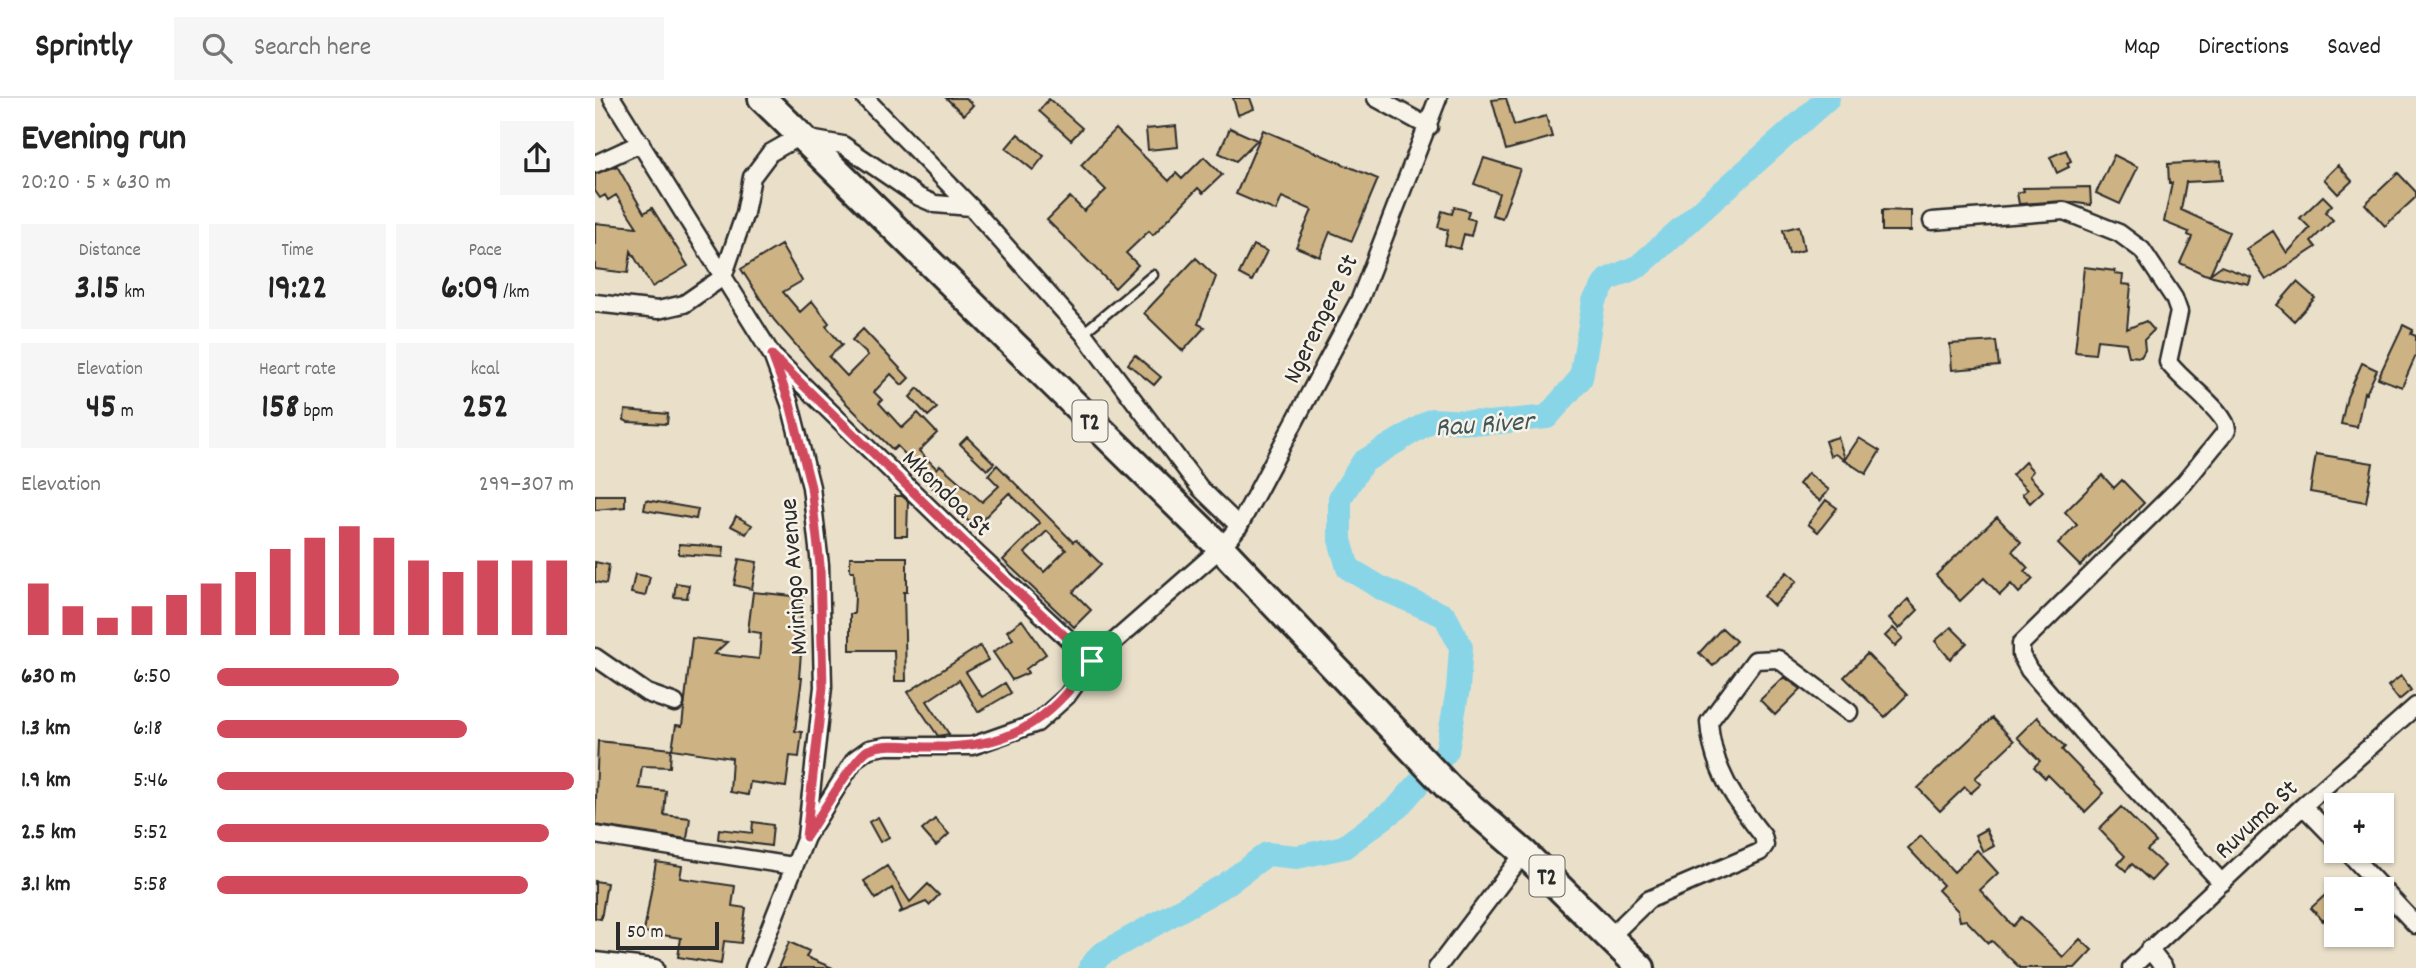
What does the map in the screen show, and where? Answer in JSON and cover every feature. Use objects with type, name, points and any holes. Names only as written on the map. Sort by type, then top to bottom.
[{"type":"highway","name":"T2","points":[[762,98],[798,137],[1221,548],[1449,788],[1524,853],[1641,968]]},
{"type":"street","name":"Mviringo Avenue","points":[[612,98],[772,355],[790,404],[811,487],[820,565],[823,687],[806,837],[793,866],[773,926],[754,968]]},
{"type":"street","points":[[865,98],[971,207],[1083,333],[1200,488],[1239,526]]},
{"type":"street","points":[[1376,98],[1429,127]]},
{"type":"street","name":"Ngerengere St","points":[[806,837],[855,759],[869,749],[886,746],[972,746],[1001,738],[1037,723],[1067,696],[1092,661],[1221,548],[1239,526],[1360,299],[1429,127],[1438,98]]},
{"type":"street","points":[[595,303],[658,310],[684,304],[723,277],[745,213],[752,177],[770,153],[798,137],[843,145],[919,197],[935,204],[971,207]]},
{"type":"street","points":[[595,164],[641,143]]},
{"type":"street","points":[[1931,221],[2064,211],[2119,233],[2142,250],[2174,298],[2179,312],[2168,362],[2185,384],[2223,416],[2227,430],[2184,483],[2021,644],[2021,655],[2029,670],[2096,747],[2222,883]]},
{"type":"street","name":"Mkondoa St","points":[[772,355],[977,554],[1092,661]]},
{"type":"street","points":[[595,657],[647,694],[675,704]]},
{"type":"street","points":[[1610,937],[1648,900],[1760,852],[1765,845],[1763,836],[1724,782],[1711,748],[1709,722],[1755,660],[1778,659],[1849,712]]},
{"type":"street","name":"Ruvuma St","points":[[2131,968],[2303,806],[2416,706]]},
{"type":"street","points":[[2303,806],[2324,828]]},
{"type":"street","points":[[595,835],[793,866]]},
{"type":"street","points":[[1437,968],[1524,853]]},
{"type":"street","points":[[2358,863],[2416,925]]},
{"type":"street","points":[[2149,949],[2164,968]]},
{"type":"street","points":[[595,961],[655,968]]},
{"type":"lane","points":[[1083,333],[1153,275]]},
{"type":"building","points":[[946,98],[966,98],[973,105],[964,115]]},
{"type":"building","points":[[1233,98],[1250,98],[1254,109],[1238,115]]},
{"type":"building","points":[[1506,98],[1514,125],[1546,116],[1552,137],[1506,150],[1492,100]]},
{"type":"building","points":[[1049,99],[1082,128],[1071,140],[1039,111]]},
{"type":"building","points":[[1176,126],[1178,147],[1148,150],[1146,129]]},
{"type":"building","points":[[1230,128],[1257,140],[1236,161],[1219,153]]},
{"type":"building","points":[[1116,129],[1169,181],[1176,173],[1182,179],[1204,157],[1222,175],[1203,193],[1198,188],[1153,235],[1149,231],[1126,253],[1138,265],[1115,288],[1047,220],[1070,197],[1084,211],[1106,190],[1081,165]]},
{"type":"building","points":[[1263,130],[1378,179],[1352,241],[1330,232],[1320,257],[1296,247],[1312,210],[1282,197],[1276,211],[1236,194]]},
{"type":"building","points":[[1018,134],[1044,156],[1033,170],[1006,148]]},
{"type":"building","points":[[2066,150],[2071,161],[2067,163],[2069,167],[2057,173],[2050,157]]},
{"type":"building","points":[[2114,155],[2138,167],[2120,204],[2096,193]]},
{"type":"building","points":[[1484,158],[1520,169],[1502,218],[1492,215],[1499,193],[1474,184]]},
{"type":"building","points":[[2221,161],[2222,180],[2186,182],[2181,210],[2229,232],[2210,274],[2221,266],[2251,277],[2249,284],[2204,274],[2180,263],[2192,237],[2188,235],[2189,232],[2164,222],[2172,183],[2169,183],[2168,164]]},
{"type":"building","points":[[2338,165],[2352,181],[2338,194],[2324,179]]},
{"type":"building","points":[[617,166],[644,213],[652,208],[688,266],[652,287],[631,251],[628,273],[595,269],[595,223],[637,227],[616,195],[608,200],[605,195],[600,198],[595,191],[595,174]]},
{"type":"building","points":[[2398,173],[2416,192],[2416,197],[2385,226],[2365,204]]},
{"type":"building","points":[[2090,187],[2091,205],[2063,201],[2019,204],[2017,193],[2024,191],[2023,188]]},
{"type":"building","points":[[2323,196],[2332,205],[2325,212],[2333,220],[2311,241],[2316,247],[2266,280],[2246,249],[2273,231],[2287,253],[2310,228],[2300,218]]},
{"type":"building","points":[[1454,207],[1469,211],[1467,218],[1475,220],[1471,236],[1464,234],[1460,249],[1445,245],[1448,230],[1438,227],[1442,211],[1452,214]]},
{"type":"building","points":[[1882,210],[1911,211],[1911,231],[1882,231]]},
{"type":"building","points":[[1799,226],[1804,250],[1789,254],[1783,230]]},
{"type":"building","points":[[781,245],[802,281],[783,292],[800,312],[812,301],[829,323],[826,326],[842,345],[829,357],[847,376],[868,355],[852,340],[863,329],[909,378],[902,385],[891,374],[874,392],[882,400],[879,403],[902,428],[918,413],[937,433],[919,451],[937,469],[940,465],[982,502],[999,486],[988,475],[997,465],[1073,542],[1076,540],[1101,564],[1073,592],[1091,610],[1074,627],[1003,560],[1040,523],[1009,493],[975,527],[925,481],[928,477],[897,446],[893,450],[844,401],[774,320],[741,269]],"holes":[[[1047,531],[1066,550],[1044,572],[1025,553]]]},
{"type":"building","points":[[1253,245],[1267,251],[1252,281],[1239,274]]},
{"type":"building","points":[[1196,258],[1216,277],[1198,324],[1205,327],[1183,351],[1144,313]]},
{"type":"building","points":[[2084,267],[2115,271],[2115,274],[2123,275],[2122,284],[2131,285],[2127,329],[2146,321],[2154,330],[2144,340],[2145,350],[2141,357],[2129,356],[2126,343],[2097,340],[2095,354],[2075,352]]},
{"type":"building","points":[[2297,282],[2315,298],[2294,321],[2277,305]]},
{"type":"building","points":[[2403,325],[2413,330],[2411,334],[2416,336],[2416,355],[2402,387],[2378,378]]},
{"type":"building","points":[[1996,341],[1999,366],[1952,370],[1950,344]]},
{"type":"building","points":[[1135,355],[1161,377],[1154,385],[1128,364]]},
{"type":"building","points":[[2362,363],[2377,370],[2366,394],[2364,392],[2357,427],[2341,424],[2347,397]]},
{"type":"building","points":[[918,388],[937,408],[928,416],[910,397]]},
{"type":"building","points":[[625,410],[668,414],[667,424],[628,422],[624,420]]},
{"type":"building","points":[[967,437],[994,463],[987,470],[960,444]]},
{"type":"building","points":[[1838,437],[1845,459],[1859,438],[1880,451],[1866,474],[1835,454],[1830,456],[1825,441]]},
{"type":"building","points":[[2316,454],[2373,463],[2366,502],[2310,492]]},
{"type":"building","points":[[2025,462],[2033,471],[2029,476],[2043,491],[2030,503],[2022,494],[2027,490],[2012,475]]},
{"type":"building","points":[[1808,473],[1829,490],[1820,501],[1799,484]]},
{"type":"building","points":[[2102,475],[2114,488],[2122,480],[2144,503],[2080,566],[2058,544],[2077,525],[2065,512]]},
{"type":"building","points":[[595,495],[625,495],[625,507],[595,510]]},
{"type":"building","points":[[895,496],[902,496],[908,501],[907,536],[895,536]]},
{"type":"building","points":[[646,500],[698,509],[696,519],[644,510]]},
{"type":"building","points":[[1826,500],[1837,508],[1818,532],[1808,524]]},
{"type":"building","points":[[736,516],[752,525],[746,534],[731,526]]},
{"type":"building","points":[[1997,517],[2021,542],[2012,551],[2028,568],[2025,571],[2033,579],[2019,593],[2011,584],[2000,595],[1984,578],[1960,601],[1936,575]]},
{"type":"building","points":[[679,544],[724,547],[723,557],[679,554]]},
{"type":"building","points":[[850,557],[907,557],[907,592],[904,592],[906,681],[895,681],[894,650],[850,650],[850,614],[854,614],[855,597],[854,571],[850,571]]},
{"type":"building","points":[[739,559],[757,562],[752,589],[734,585]]},
{"type":"building","points":[[595,562],[609,565],[606,584],[595,582]]},
{"type":"building","points":[[1787,572],[1797,581],[1774,606],[1764,596]]},
{"type":"building","points":[[635,574],[650,577],[645,596],[631,593]]},
{"type":"building","points":[[676,583],[689,585],[687,598],[674,597]]},
{"type":"building","points":[[753,592],[803,597],[799,678],[802,678],[795,731],[802,732],[799,757],[790,756],[786,787],[750,782],[748,795],[730,792],[732,758],[672,749],[676,725],[682,726],[692,638],[727,642],[714,654],[759,659],[761,633],[748,631]]},
{"type":"building","points":[[1908,599],[1918,610],[1899,629],[1889,618]]},
{"type":"building","points":[[1022,620],[1046,654],[1026,669],[1028,673],[1012,680],[993,652],[1013,639],[1007,631]]},
{"type":"building","points":[[1951,627],[1967,643],[1950,659],[1935,641]]},
{"type":"building","points":[[1722,628],[1736,641],[1713,666],[1699,653]]},
{"type":"building","points":[[1893,628],[1903,638],[1895,646],[1885,636]]},
{"type":"building","points":[[980,646],[988,660],[966,672],[982,697],[1005,683],[1011,693],[978,712],[959,680],[927,701],[949,734],[938,736],[908,692]]},
{"type":"building","points":[[1867,654],[1907,695],[1885,717],[1844,677]]},
{"type":"building","points":[[2401,676],[2411,690],[2399,700],[2388,686]]},
{"type":"building","points":[[1784,677],[1801,689],[1775,715],[1760,700]]},
{"type":"building","points":[[2037,717],[2065,747],[2062,750],[2104,793],[2085,812],[2048,775],[2045,778],[2034,767],[2040,761],[2017,737]]},
{"type":"building","points":[[1992,718],[2014,741],[1975,778],[1981,784],[1971,793],[1965,787],[1940,811],[1918,788]]},
{"type":"building","points":[[598,741],[671,749],[670,767],[642,766],[639,788],[666,791],[664,815],[690,818],[687,839],[595,825]]},
{"type":"building","points":[[2121,807],[2156,842],[2147,850],[2165,866],[2151,881],[2132,864],[2126,871],[2118,864],[2125,856],[2099,829]]},
{"type":"building","points":[[878,817],[889,837],[880,842],[869,822]]},
{"type":"building","points":[[935,819],[949,834],[936,846],[922,830]]},
{"type":"building","points":[[753,822],[773,825],[771,846],[718,839],[719,829],[752,833]]},
{"type":"building","points":[[1986,829],[1994,846],[1983,852],[1975,835]]},
{"type":"building","points":[[1921,836],[1954,872],[1977,850],[1998,873],[1980,890],[2013,926],[2021,917],[2063,957],[2080,939],[2092,950],[2075,968],[2020,968],[1992,941],[1988,943],[1966,920],[1960,921],[1958,911],[1938,890],[1943,885],[1908,848]]},
{"type":"building","points":[[656,862],[682,866],[680,878],[735,886],[732,906],[746,908],[741,943],[724,941],[721,964],[678,957],[681,938],[644,932]]},
{"type":"building","points":[[887,866],[910,902],[928,884],[939,895],[929,905],[926,902],[899,913],[902,910],[892,888],[876,899],[864,881]]},
{"type":"building","points":[[595,881],[607,883],[601,919],[595,918]]},
{"type":"building","points":[[2324,896],[2324,920],[2323,921],[2311,908]]},
{"type":"building","points":[[789,942],[809,951],[806,957],[833,968],[778,968]]},
{"type":"waterway","name":"Rau River","points":[[1090,968],[1100,955],[1225,885],[1267,854],[1297,857],[1344,847],[1398,807],[1447,751],[1458,689],[1461,647],[1445,616],[1381,588],[1348,568],[1340,540],[1340,498],[1363,462],[1432,420],[1489,423],[1547,417],[1581,378],[1594,301],[1607,280],[1639,266],[1828,98]]},
{"type":"route","points":[[772,355],[977,554],[1092,661],[1067,696],[1037,723],[1001,738],[972,746],[886,746],[869,749],[855,759],[843,784],[806,837],[823,687],[820,565],[811,487],[790,404],[772,355]]}]
